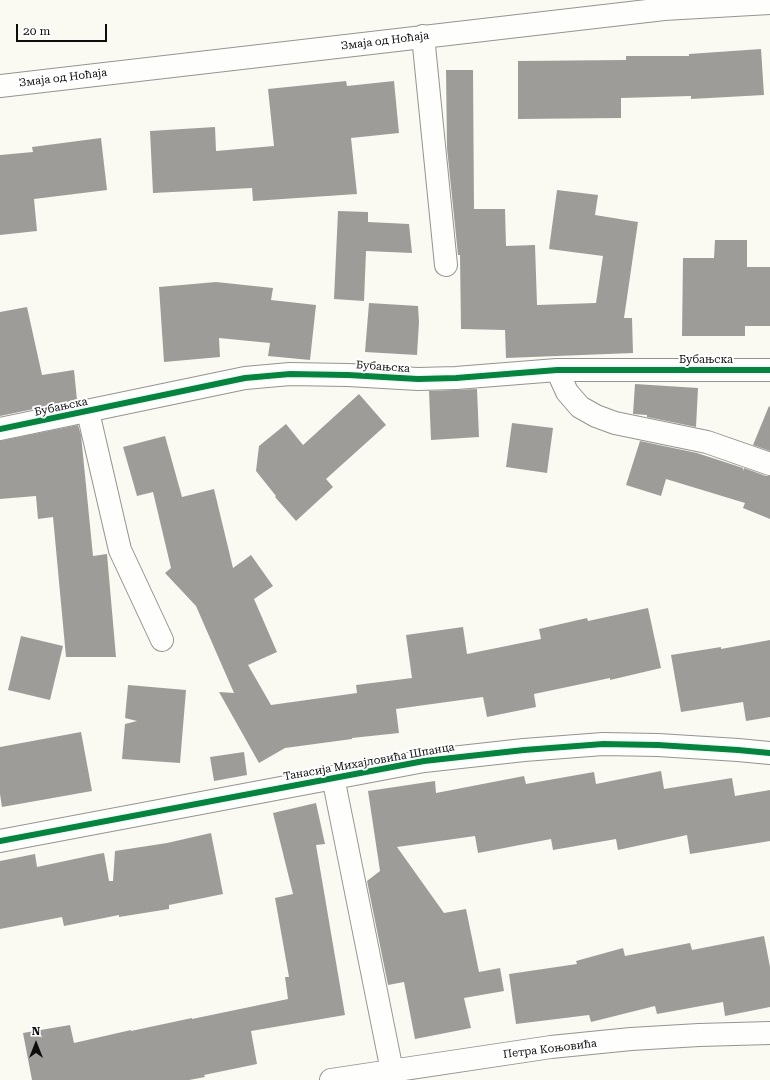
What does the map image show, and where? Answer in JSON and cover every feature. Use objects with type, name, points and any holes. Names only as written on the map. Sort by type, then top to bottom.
[{"type":"street","name":"Змаја од Ноћаја","points":[[0,86],[664,9],[770,3]]},
{"type":"street","points":[[423,36],[446,265]]},
{"type":"street","points":[[557,370],[567,392],[580,407],[596,416],[615,423],[707,442],[770,464]]},
{"type":"street","name":"Бубањска","points":[[0,430],[245,378],[290,374],[348,375],[418,379],[456,378],[557,370],[770,370]]},
{"type":"street","points":[[88,412],[120,550],[162,640]]},
{"type":"street","name":"Танасија Михајловића Шпанца","points":[[0,840],[424,761],[524,750],[603,744],[658,745],[770,753]]},
{"type":"street","name":"Танасија Михајловића Шпанца","points":[[333,777],[392,1071]]},
{"type":"street","name":"Петра Коњовића","points":[[331,1080],[551,1047],[699,1035],[770,1033]]},
{"type":"building","points":[[761,49],[764,95],[691,99],[691,96],[621,98],[621,118],[518,119],[518,61],[626,60],[626,56],[689,56],[689,54]]},
{"type":"building","points":[[446,70],[473,70],[474,209],[505,209],[506,246],[535,245],[537,305],[596,303],[603,256],[549,249],[557,190],[598,195],[595,215],[638,222],[624,318],[632,318],[633,353],[506,358],[505,330],[461,329],[460,255],[458,255],[447,148]]},
{"type":"building","points":[[346,81],[347,86],[394,81],[399,133],[351,138],[357,194],[253,201],[252,188],[153,193],[150,131],[215,127],[216,151],[274,146],[268,89]]},
{"type":"building","points":[[101,138],[107,190],[34,199],[37,231],[0,235],[0,155],[33,152],[32,147]]},
{"type":"building","points":[[338,211],[368,212],[368,222],[409,224],[412,253],[366,251],[364,301],[334,299]]},
{"type":"building","points":[[715,240],[747,240],[747,267],[770,267],[770,326],[745,326],[745,336],[682,336],[683,258],[714,258]]},
{"type":"building","points":[[216,282],[273,288],[271,300],[316,305],[310,360],[268,356],[270,343],[219,338],[220,357],[164,362],[159,287]]},
{"type":"building","points":[[369,303],[418,306],[419,322],[417,355],[365,352]]},
{"type":"building","points":[[27,307],[42,375],[74,370],[77,400],[0,416],[0,312]]},
{"type":"building","points":[[635,384],[698,388],[696,427],[647,417],[647,415],[633,414]]},
{"type":"building","points":[[477,389],[479,437],[431,440],[429,391]]},
{"type":"building","points":[[359,394],[386,425],[326,479],[333,487],[296,521],[275,497],[276,496],[256,471],[259,446],[286,424],[303,445]]},
{"type":"building","points":[[769,406],[770,407],[770,451],[753,445]]},
{"type":"building","points":[[512,423],[553,428],[547,473],[506,467]]},
{"type":"building","points":[[78,425],[81,435],[93,556],[107,554],[116,657],[66,657],[53,517],[38,519],[36,496],[0,499],[0,441]]},
{"type":"building","points":[[165,436],[182,497],[214,489],[233,568],[251,555],[273,586],[254,599],[277,652],[248,665],[271,705],[357,693],[356,685],[412,678],[406,635],[463,627],[467,654],[541,639],[539,629],[587,618],[588,621],[648,608],[661,668],[610,680],[610,678],[534,694],[536,707],[487,717],[483,697],[396,709],[399,733],[285,748],[259,763],[219,692],[234,693],[196,606],[165,573],[171,568],[153,492],[137,496],[123,447]]},
{"type":"building","points":[[640,441],[697,453],[743,468],[743,471],[744,468],[770,476],[770,519],[743,508],[745,503],[666,479],[661,496],[626,485]]},
{"type":"building","points":[[21,636],[63,646],[50,700],[8,690]]},
{"type":"building","points":[[770,640],[770,717],[746,721],[743,702],[681,712],[671,655],[721,647],[721,649]]},
{"type":"building","points":[[128,685],[186,690],[180,763],[122,759],[125,724],[137,721],[125,718]]},
{"type":"building","points":[[81,732],[92,791],[2,807],[0,794],[0,747]]},
{"type":"building","points":[[244,752],[247,775],[214,781],[210,757]]},
{"type":"building","points":[[661,771],[664,789],[732,778],[735,796],[770,790],[770,841],[690,854],[687,835],[618,850],[616,839],[553,850],[551,839],[478,853],[475,836],[397,847],[444,913],[466,909],[479,972],[500,968],[504,991],[464,998],[471,1028],[415,1039],[404,982],[388,985],[367,881],[380,871],[368,791],[435,781],[436,793],[524,776],[526,784],[594,772],[596,784]]},
{"type":"building","points":[[316,803],[325,844],[316,845],[345,1015],[251,1031],[257,1064],[204,1075],[205,1077],[189,1080],[32,1080],[23,1033],[70,1025],[74,1043],[131,1030],[288,999],[285,977],[289,977],[275,898],[293,894],[273,813]]},
{"type":"building","points":[[211,833],[223,894],[169,905],[169,909],[119,917],[119,915],[64,926],[62,917],[0,929],[0,861],[35,854],[37,867],[104,853],[109,881],[113,881],[115,851],[167,843]]},
{"type":"building","points":[[764,936],[770,967],[770,1007],[725,1016],[723,1002],[657,1014],[655,1006],[591,1022],[589,1015],[516,1024],[509,974],[577,964],[576,961],[623,948],[625,956],[690,943],[692,950]]},
{"type":"cycle path","points":[[0,429],[245,378],[290,374],[348,375],[418,379],[456,378],[557,370],[770,370]]},
{"type":"cycle path","points":[[0,841],[424,761],[524,750],[603,744],[658,745],[770,753]]}]
